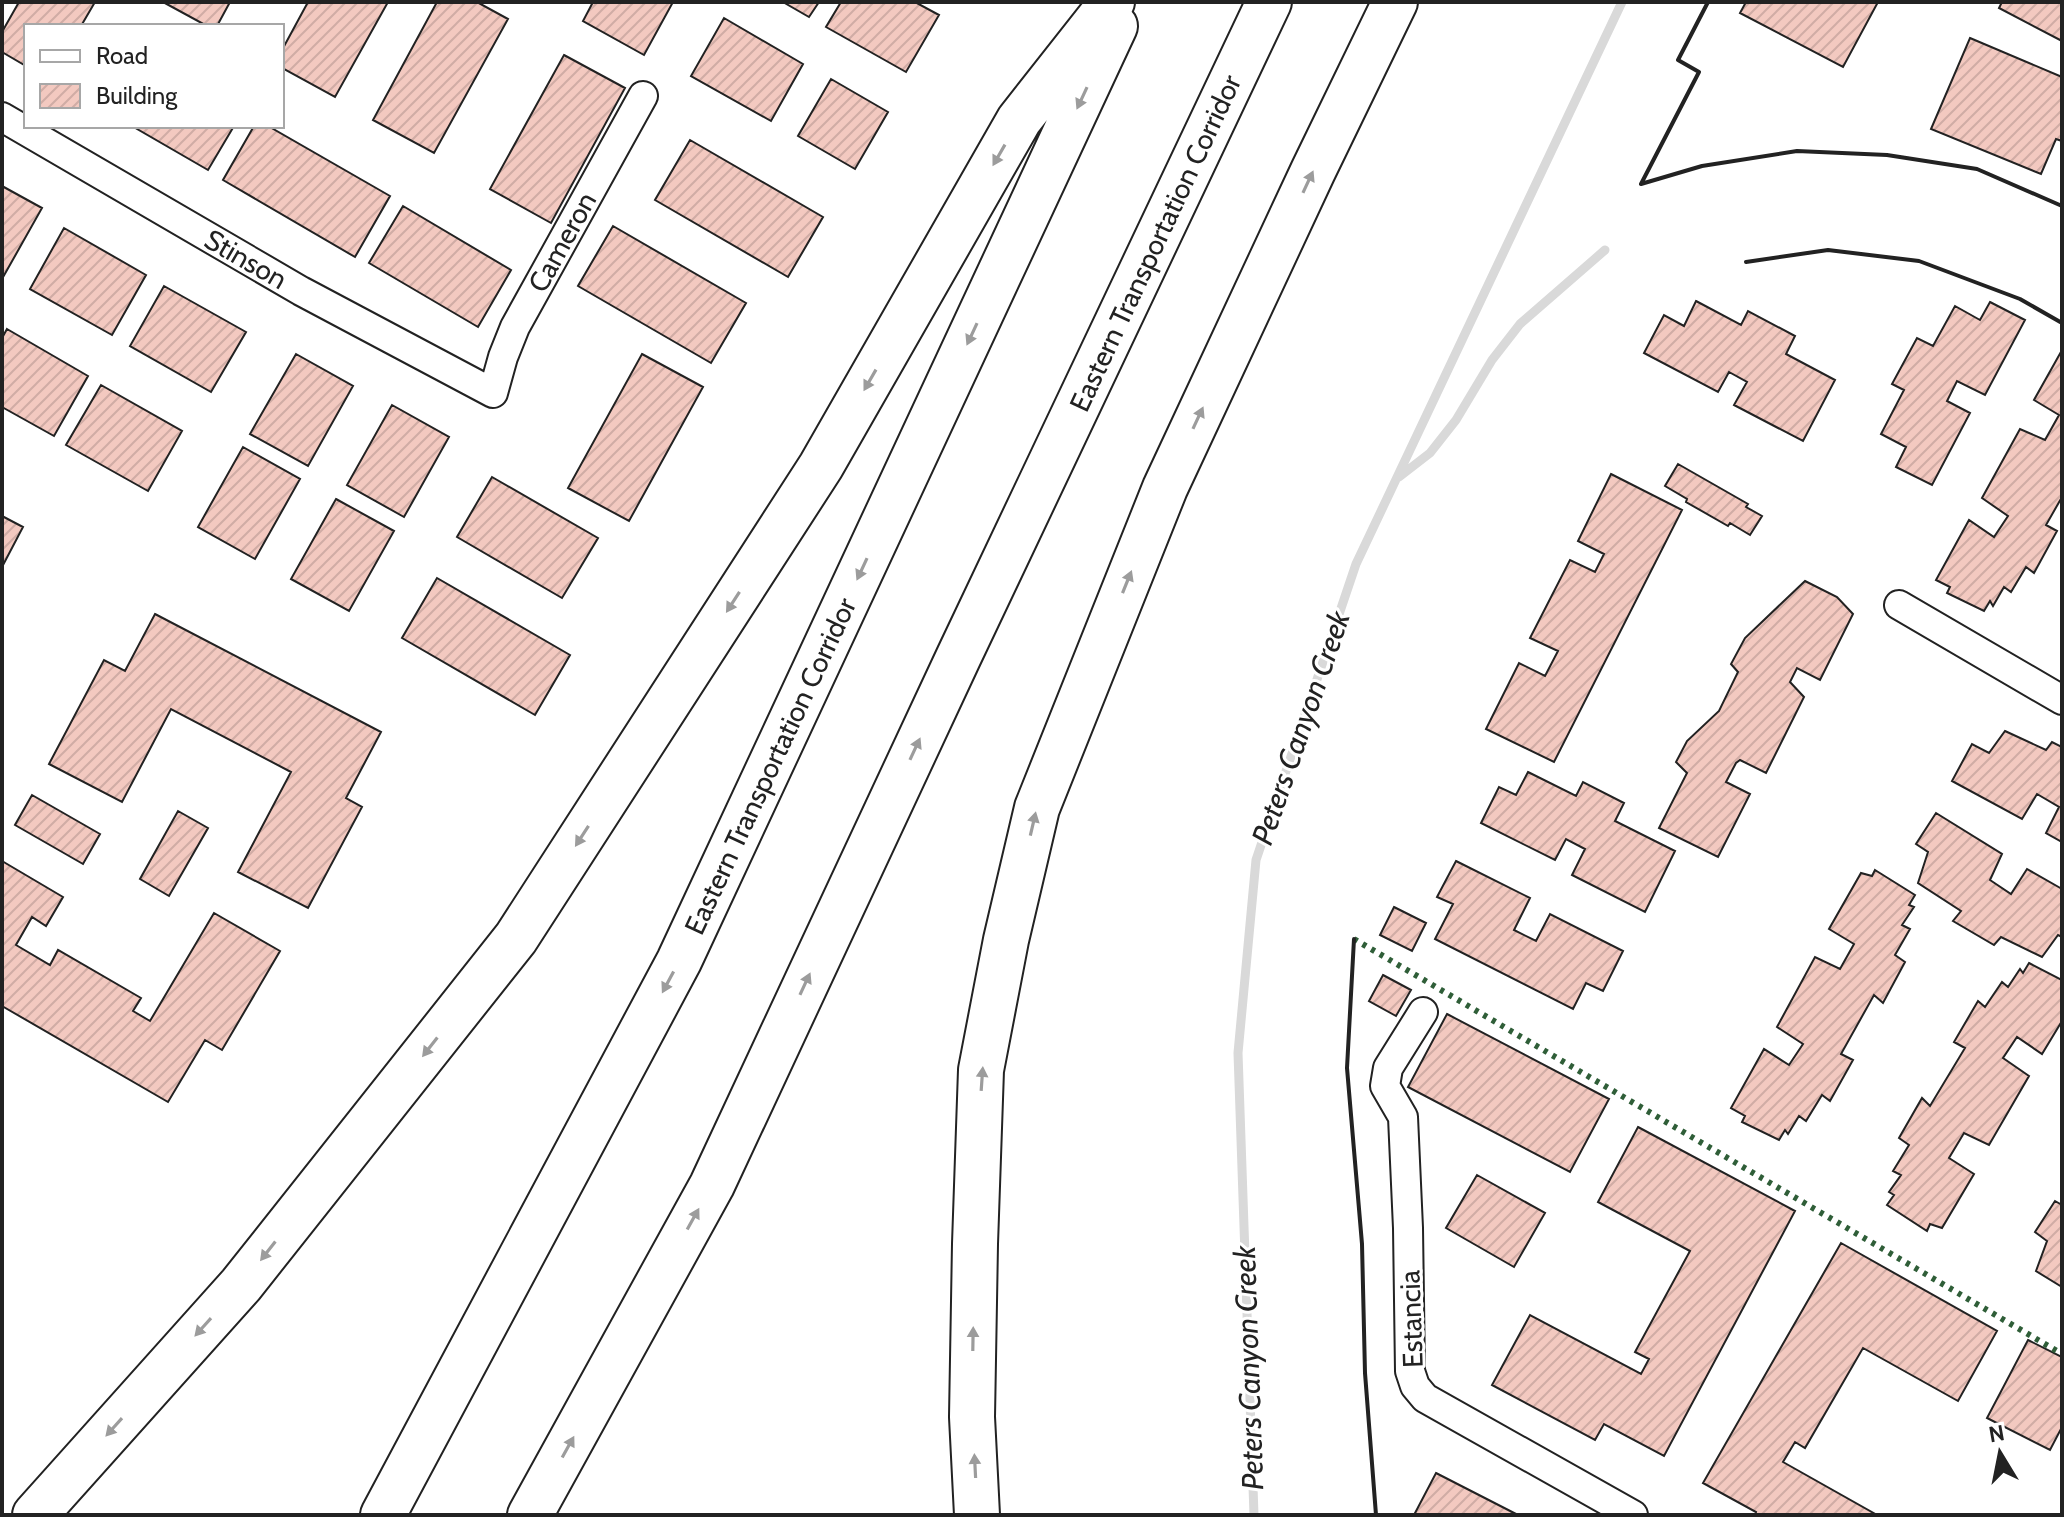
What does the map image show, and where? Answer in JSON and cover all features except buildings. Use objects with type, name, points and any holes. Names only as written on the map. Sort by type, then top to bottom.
[{"type":"highway","points":[[35,1515],[241,1285],[516,938],[821,466],[1019,120],[1112,2]]},
{"type":"highway","name":"Eastern Transportation Corridor","points":[[383,1515],[679,961],[1126,2]]},
{"type":"highway","name":"Eastern Transportation Corridor","points":[[530,1515],[712,1185],[1269,2]]},
{"type":"highway","points":[[977,1515],[972,1417],[981,1070],[1006,940],[1037,808],[1165,488],[1395,2]]},
{"type":"street","name":"Cameron","points":[[493,393],[515,327],[643,96]]},
{"type":"street","name":"Stinson","points":[[2,117],[301,291],[493,393]]},
{"type":"street","points":[[1899,605],[2062,700]]},
{"type":"street","name":"Estancia","points":[[1423,1012],[1388,1068],[1385,1086],[1403,1117],[1410,1371],[1415,1386],[1425,1398],[1633,1515]]},
{"type":"waterway","name":"Peters Canyon Creek","points":[[1254,1515],[1238,1053],[1256,860],[1356,564],[1622,2]]},
{"type":"waterway","points":[[1399,477],[1430,453],[1456,420],[1492,360],[1520,324],[1605,250]]},
{"type":"hedge","points":[[1354,939],[2062,1354]]},
{"type":"wall","points":[[1708,2],[1678,60],[1699,72],[1641,184],[1702,166],[1797,151],[1887,155],[1977,169],[2062,206]]},
{"type":"wall","points":[[1746,262],[1828,250],[1919,261],[2020,299],[2062,323]]},
{"type":"wall","points":[[1354,939],[1347,1068],[1362,1244],[1365,1373],[1376,1515]]}]
